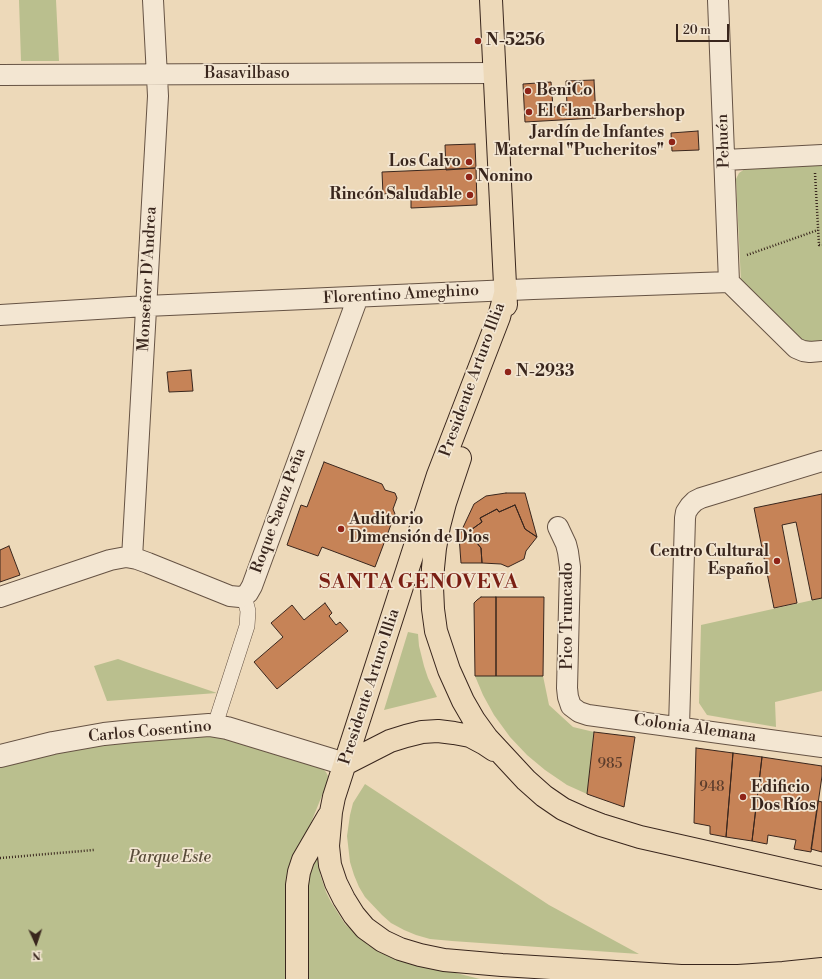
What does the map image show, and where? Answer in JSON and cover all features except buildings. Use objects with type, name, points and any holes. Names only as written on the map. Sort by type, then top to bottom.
[{"type":"main road","name":"Presidente Arturo Illia","points":[[491,0],[506,315],[502,337],[452,482],[439,526],[435,548],[432,587],[436,631],[449,670],[474,720],[503,756]]},
{"type":"main road","name":"Presidente Arturo Illia","points":[[330,812],[433,490],[498,317],[506,290]]},
{"type":"main road","points":[[345,764],[390,741],[406,736],[438,731],[470,736],[503,756],[544,796],[564,809],[582,818],[640,837],[822,878]]},
{"type":"main road","points":[[330,812],[328,846],[330,865],[336,883],[344,899],[354,915],[365,928],[388,944],[420,956],[444,960],[502,965],[681,976],[735,977],[822,969]]},
{"type":"main road","points":[[297,979],[297,892],[299,872],[309,847],[330,812]]},
{"type":"main road","points":[[502,965],[537,979]]},
{"type":"street","name":"Monseñor D'Andrea","points":[[132,558],[158,103],[153,0]]},
{"type":"street","name":"Pehuén","points":[[718,0],[729,282]]},
{"type":"street","name":"Basavilbaso","points":[[0,75],[495,73]]},
{"type":"street","points":[[725,160],[822,155]]},
{"type":"street","points":[[729,282],[796,348],[803,351],[821,354]]},
{"type":"street","name":"Florentino Ameghino","points":[[0,315],[146,306],[729,282]]},
{"type":"street","name":"Roque Saenz Peña","points":[[244,596],[248,593],[252,586],[358,297]]},
{"type":"street","points":[[679,727],[686,512],[695,501],[701,498],[822,461]]},
{"type":"street","name":"Pico Truncado","points":[[558,527],[566,544],[570,567],[567,688],[571,706]]},
{"type":"street","points":[[0,597],[120,558],[132,558],[148,563],[230,596],[244,596],[248,611],[248,626],[215,726]]},
{"type":"street","name":"Colonia Alemana","points":[[571,706],[579,712],[588,715],[822,747]]},
{"type":"street","name":"Carlos Cosentino","points":[[0,756],[53,743],[104,734],[209,725],[227,728],[345,764]]},
{"type":"path","points":[[822,172],[815,173],[819,245],[822,245]]},
{"type":"path","points":[[817,210],[822,210]]},
{"type":"path","points":[[745,248],[746,256],[818,230]]},
{"type":"path","points":[[0,858],[94,850]]},
{"type":"green space","points":[[19,0],[56,0],[59,61],[21,61]]},
{"type":"green space","points":[[822,164],[822,343],[803,342],[741,282],[736,179],[739,173],[745,169]]},
{"type":"green space","points":[[822,598],[822,691],[775,702],[776,727],[707,715],[699,703],[701,625]]},
{"type":"green space","points":[[408,632],[418,634],[419,646],[424,666],[437,697],[384,710]]},
{"type":"green space","points":[[118,659],[217,693],[107,701],[94,666]]},
{"type":"green space","points":[[475,676],[543,676],[549,705],[573,727],[594,732],[587,794],[567,785],[527,755],[510,737],[494,715]]},
{"type":"green space","name":"Parque Este","points":[[212,734],[321,767],[328,776],[327,783],[296,860],[288,979],[0,979],[0,765],[67,748]]},
{"type":"green space","points":[[365,784],[549,905],[639,954],[430,939],[416,935],[391,923],[365,897],[359,887],[350,862],[347,836],[350,815],[353,803]]},
{"type":"green space","points":[[319,854],[320,874],[331,902],[345,924],[368,945],[392,957],[480,979],[304,979],[306,873]]},
{"type":"place","name":"N-5256","points":[[478,41]]},
{"type":"place","name":"BeniCo","points":[[528,91]]},
{"type":"place","name":"El Clan Barbershop","points":[[529,112]]},
{"type":"place","name":"Jardín de Infantes Maternal \"Pucheritos\"","points":[[672,142]]},
{"type":"place","name":"Los Calvo","points":[[469,162]]},
{"type":"place","name":"Nonino","points":[[469,177]]},
{"type":"place","name":"Rincón Saludable","points":[[470,195]]},
{"type":"place","name":"N-2933","points":[[508,372]]},
{"type":"place","name":"Auditorio Dimensión de Dios","points":[[341,529]]},
{"type":"place","name":"Centro Cultural Español","points":[[777,561]]},
{"type":"place","name":"Edificio Dos Ríos","points":[[743,797]]},
{"type":"district","name":"SANTA GENOVEVA","points":[[419,583]]}]
